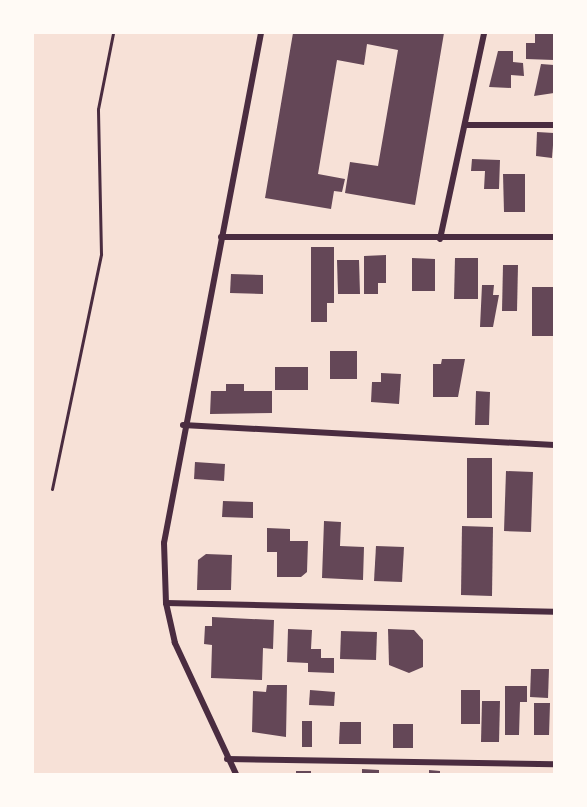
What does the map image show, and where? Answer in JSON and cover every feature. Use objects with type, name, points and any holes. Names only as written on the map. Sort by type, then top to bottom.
[{"type":"street","points":[[236,774],[194,690],[166,603],[164,543],[183,425],[261,33]]},
{"type":"street","points":[[440,239],[484,33]]},
{"type":"street","points":[[465,125],[554,125]]},
{"type":"street","points":[[221,237],[440,239],[554,237]]},
{"type":"street","points":[[183,425],[554,445]]},
{"type":"street","points":[[166,603],[554,612]]},
{"type":"street","points":[[227,759],[554,764]]},
{"type":"path","points":[[52,489],[101,254],[98,108],[113,33]]},
{"type":"building","points":[[293,33],[444,33],[415,205],[345,193],[350,162],[378,166],[398,50],[367,44],[364,65],[337,60],[318,174],[345,179],[342,192],[334,191],[331,209],[265,198]]},
{"type":"building","points":[[535,33],[554,33],[554,60],[526,59],[526,43],[535,43]]},
{"type":"building","points":[[498,51],[513,51],[513,62],[523,63],[524,76],[511,75],[511,88],[489,87]]},
{"type":"building","points":[[541,64],[554,65],[554,93],[534,96]]},
{"type":"building","points":[[537,132],[554,133],[552,158],[536,156]]},
{"type":"building","points":[[472,159],[500,160],[499,189],[484,189],[485,171],[471,171]]},
{"type":"building","points":[[503,174],[525,174],[525,212],[504,212]]},
{"type":"building","points":[[311,247],[334,247],[334,303],[327,303],[327,322],[311,322]]},
{"type":"building","points":[[386,255],[386,283],[378,283],[378,294],[364,294],[364,256]]},
{"type":"building","points":[[412,258],[435,259],[435,291],[412,291]]},
{"type":"building","points":[[455,258],[478,258],[478,299],[454,299]]},
{"type":"building","points":[[337,260],[359,260],[360,294],[338,294]]},
{"type":"building","points":[[503,265],[518,265],[517,311],[502,311]]},
{"type":"building","points":[[231,274],[263,275],[263,294],[230,293]]},
{"type":"building","points":[[482,285],[494,285],[493,295],[499,295],[493,327],[480,327]]},
{"type":"building","points":[[532,287],[554,287],[554,336],[532,336]]},
{"type":"building","points":[[330,351],[357,351],[357,379],[330,379]]},
{"type":"building","points":[[442,359],[465,359],[458,397],[433,397],[433,364],[441,364]]},
{"type":"building","points":[[275,367],[308,367],[308,390],[275,390]]},
{"type":"building","points":[[381,373],[401,374],[399,404],[371,402],[372,382],[381,382]]},
{"type":"building","points":[[226,384],[244,384],[244,391],[272,391],[272,413],[210,414],[211,391],[226,391]]},
{"type":"building","points":[[476,391],[490,392],[489,425],[475,425]]},
{"type":"building","points":[[467,458],[492,458],[492,518],[467,518]]},
{"type":"building","points":[[195,462],[225,464],[224,481],[194,479]]},
{"type":"building","points":[[506,471],[533,472],[531,532],[504,531]]},
{"type":"building","points":[[223,501],[253,502],[253,518],[222,517]]},
{"type":"building","points":[[324,521],[341,522],[340,546],[364,547],[363,580],[322,578]]},
{"type":"building","points":[[462,526],[493,527],[492,596],[461,595]]},
{"type":"building","points":[[267,528],[290,529],[290,541],[308,541],[307,572],[301,577],[277,577],[277,552],[267,552]]},
{"type":"building","points":[[376,546],[404,547],[402,582],[374,581]]},
{"type":"building","points":[[206,554],[232,555],[231,590],[197,590],[198,560]]},
{"type":"building","points":[[212,617],[274,620],[273,649],[263,648],[262,680],[211,678],[212,645],[204,644],[205,626],[212,626]]},
{"type":"building","points":[[288,629],[312,630],[311,649],[321,649],[321,658],[334,658],[334,673],[308,672],[308,663],[287,662]]},
{"type":"building","points":[[388,629],[414,630],[423,640],[423,667],[409,673],[389,665]]},
{"type":"building","points":[[341,631],[377,632],[376,660],[340,659]]},
{"type":"building","points":[[531,669],[549,669],[548,698],[530,697]]},
{"type":"building","points":[[267,685],[287,685],[286,737],[252,732],[253,691],[266,692]]},
{"type":"building","points":[[505,686],[527,686],[527,702],[520,702],[519,735],[505,735]]},
{"type":"building","points":[[310,690],[335,692],[334,706],[309,705]]},
{"type":"building","points":[[461,690],[480,690],[480,724],[461,724]]},
{"type":"building","points":[[482,701],[500,701],[499,742],[481,742]]},
{"type":"building","points":[[534,703],[550,703],[549,735],[534,735]]},
{"type":"building","points":[[302,721],[312,721],[312,747],[302,747]]},
{"type":"building","points":[[340,722],[361,722],[361,744],[339,744]]},
{"type":"building","points":[[393,724],[413,724],[413,748],[393,748]]},
{"type":"building","points":[[362,769],[379,770],[379,774],[362,774]]},
{"type":"building","points":[[429,770],[440,771],[440,774],[429,774]]},
{"type":"building","points":[[296,771],[311,771],[311,774],[296,774]]}]
